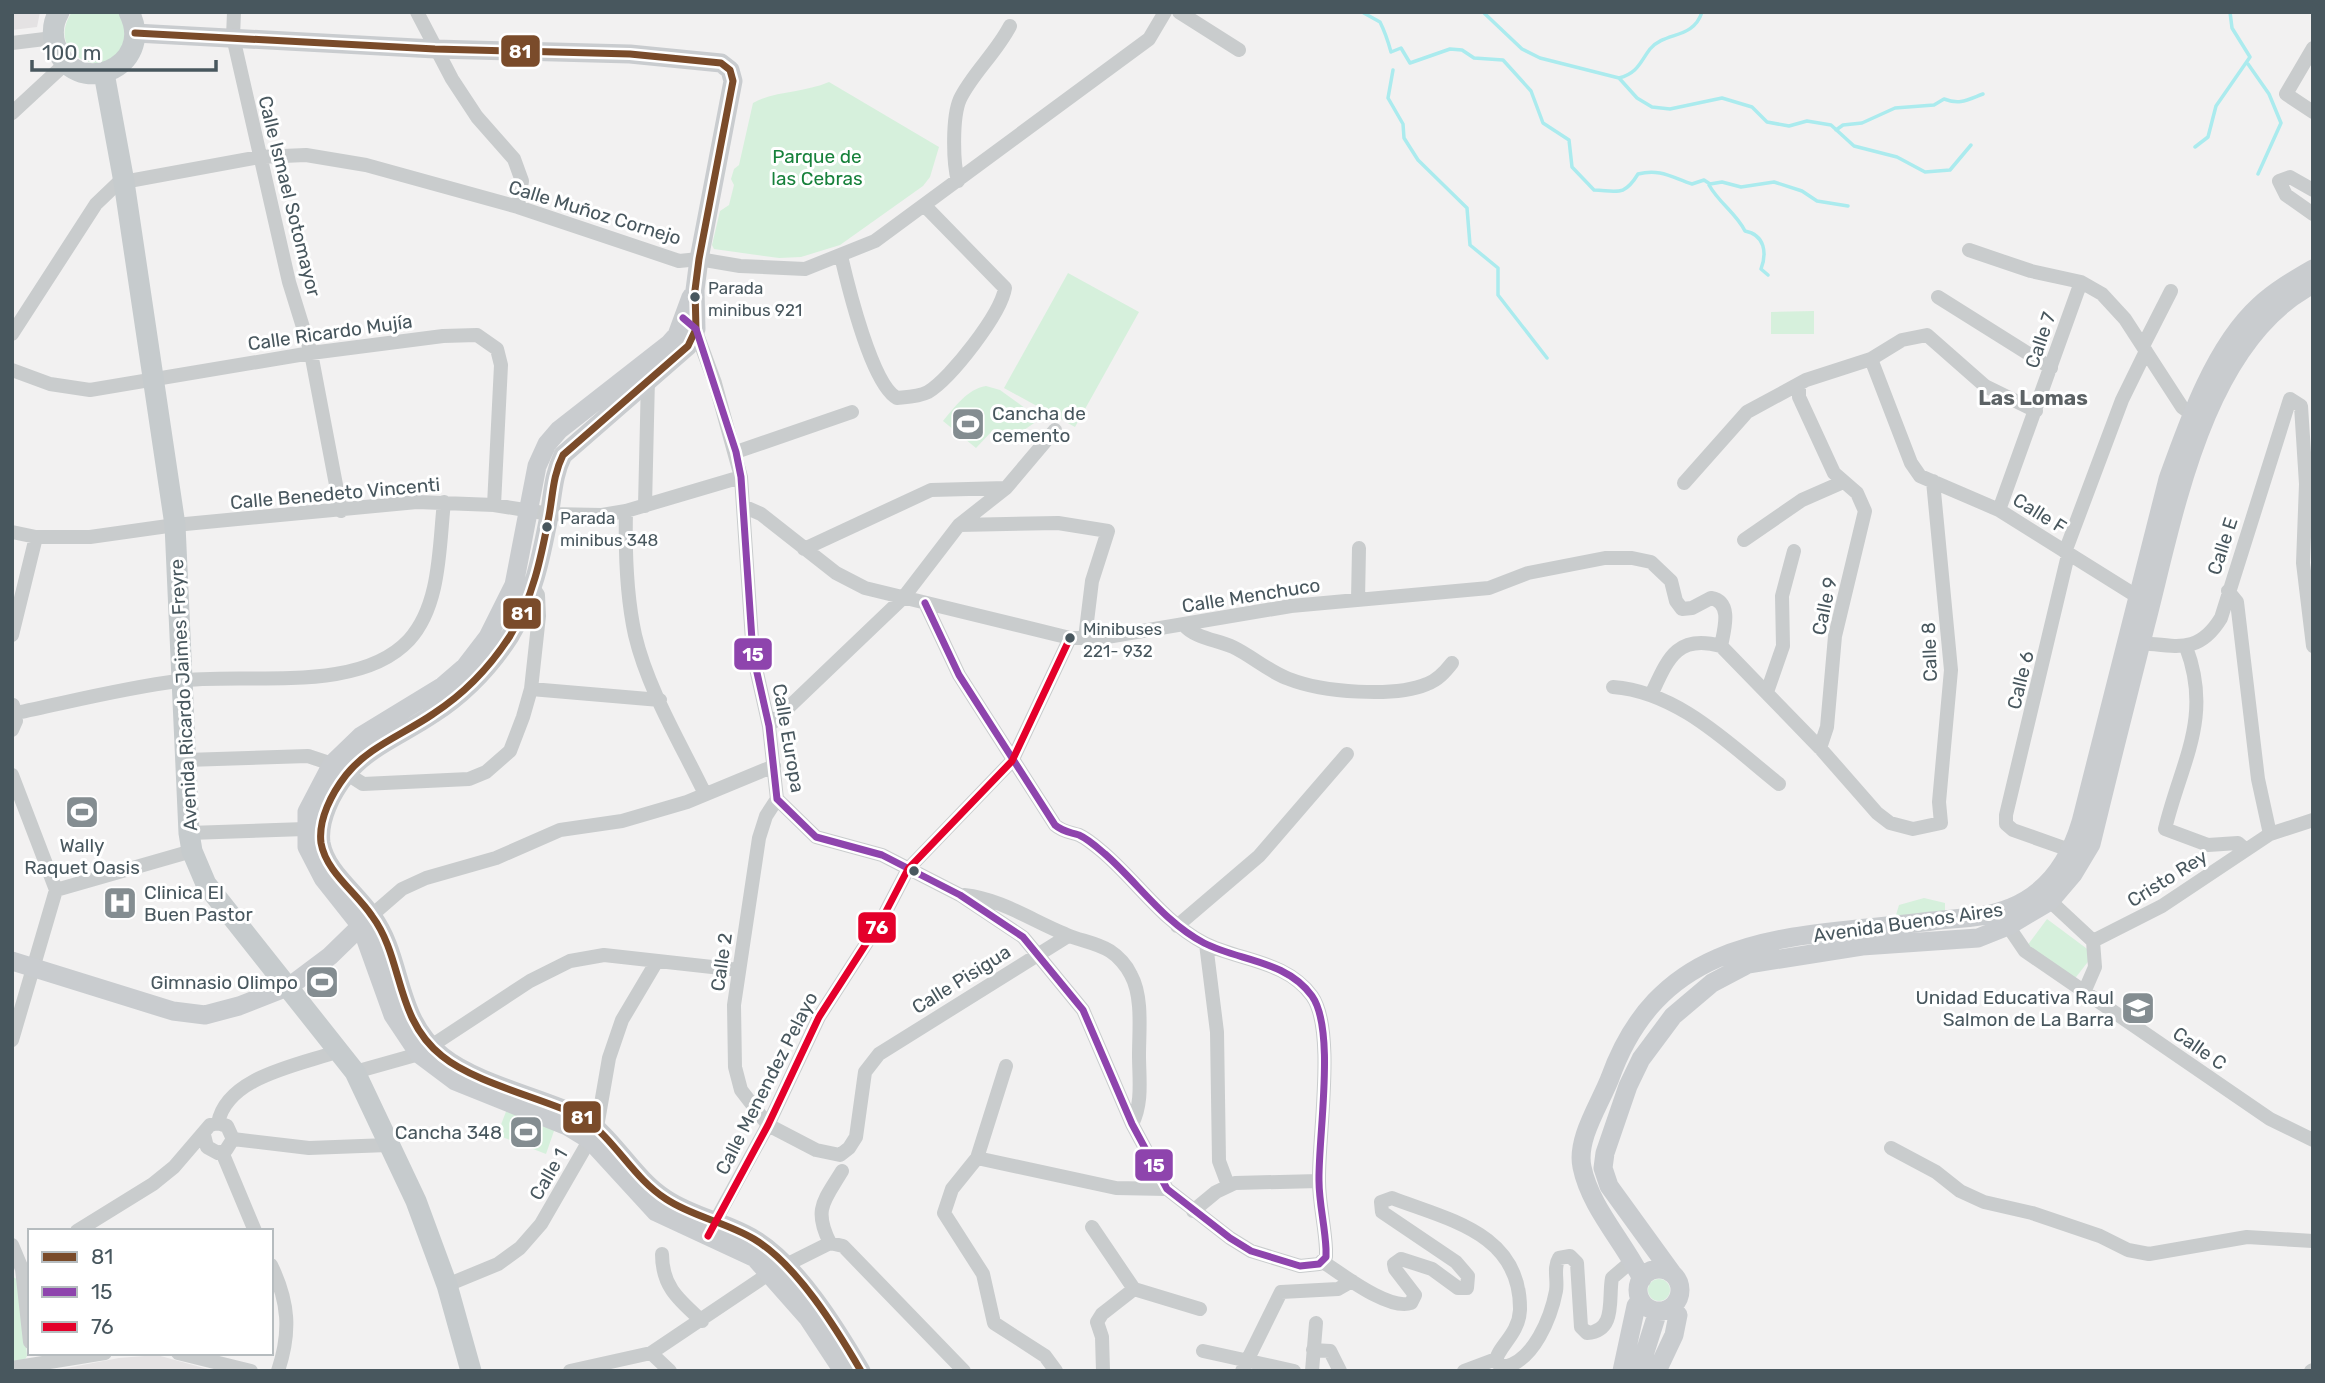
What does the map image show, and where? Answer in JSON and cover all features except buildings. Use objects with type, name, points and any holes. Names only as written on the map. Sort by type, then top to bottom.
[{"type":"main road","points":[[59,12],[53,38],[66,63],[77,71],[104,73],[127,58],[135,33],[129,12]]},
{"type":"main road","name":"Avenida Ricardo Jaimes Freyre","points":[[104,73],[124,182],[175,525],[181,601],[180,681],[190,842],[206,884],[290,986],[355,1072],[416,1201],[447,1285],[471,1371]]},
{"type":"street","name":"Calle Ismael Sotomayor","points":[[233,12],[233,37],[289,282],[311,353],[341,511]]},
{"type":"street","points":[[417,12],[435,50],[477,117],[514,159],[522,181],[519,207]]},
{"type":"street","name":"Calle Muñoz Cornejo","points":[[12,334],[96,204],[113,186],[259,157],[306,155],[330,158],[519,207],[679,261],[699,259],[779,270],[805,269],[875,242],[1149,39],[1165,12]]},
{"type":"street","points":[[1179,12],[1239,50]]},
{"type":"street","points":[[958,181],[954,165],[959,100],[1010,26]]},
{"type":"street","points":[[135,33],[435,50],[630,54],[721,63],[730,70],[733,81],[686,332],[563,455],[553,475],[550,514],[534,589],[511,634],[476,680],[433,715],[339,770],[323,817],[322,845],[325,857],[366,920],[393,1015],[455,1081],[593,1134],[656,1212],[711,1229],[746,1253],[777,1269],[824,1313],[861,1371]]},
{"type":"street","points":[[12,43],[53,38]]},
{"type":"street","points":[[2313,48],[2286,94],[2313,112]]},
{"type":"street","points":[[12,113],[66,63]]},
{"type":"street","points":[[2313,190],[2290,177],[2279,181],[2286,195],[2313,214]]},
{"type":"street","points":[[841,256],[856,314],[885,389],[897,398],[926,393],[945,377],[976,340],[997,308],[1005,288],[923,205]]},
{"type":"street","points":[[1969,250],[2031,271],[2081,282],[2102,294],[2115,306],[2182,407],[2193,415]]},
{"type":"street","name":"Avenida Buenos Aires","points":[[1671,1273],[1609,1186],[1603,1168],[1605,1153],[1628,1086],[1641,1059],[1673,1016],[1712,983],[1748,964],[1862,946],[1979,938],[2008,926],[2029,907],[2053,876],[2091,844],[2141,643],[2139,611],[2214,386],[2248,316],[2281,288],[2313,269]]},
{"type":"street","name":"Calle 7","points":[[1999,510],[2081,282]]},
{"type":"street","name":"Avenida Buenos Aires","points":[[1642,1279],[1587,1184],[1581,1158],[1584,1141],[1626,1040],[1653,1002],[1700,966],[1741,948],[1839,931],[1996,913],[2050,901],[2079,854],[2139,611],[2168,479],[2193,415],[2263,322],[2291,297],[2313,284]]},
{"type":"street","name":"Calle 6","points":[[2079,854],[2013,830],[2006,824],[2006,815],[2066,553],[2122,400],[2171,291]]},
{"type":"street","points":[[1938,297],[2051,368]]},
{"type":"street","name":"Calle Europa","points":[[686,332],[710,370],[736,452],[741,477],[753,655],[769,726],[777,799],[816,837],[882,855],[960,895]]},
{"type":"street","name":"Calle Ricardo Mujía","points":[[12,369],[50,384],[79,389],[152,380],[311,353],[467,334],[493,344],[501,365],[494,505]]},
{"type":"street","points":[[1684,483],[1748,412],[1806,380],[1871,359],[1902,340],[1927,335],[1985,386],[2036,411]]},
{"type":"street","name":"Calle F","points":[[1871,359],[1916,471],[1999,510],[2066,553],[2139,611]]},
{"type":"street","points":[[645,506],[648,370]]},
{"type":"street","points":[[366,920],[313,862],[307,847],[307,812],[361,736],[443,686],[465,667],[488,637],[514,585],[537,466],[547,444],[559,430],[648,370]]},
{"type":"street","points":[[1744,540],[1802,500],[1843,482],[1835,473],[1799,397],[1799,386]]},
{"type":"street","name":"Calle E","points":[[2186,647],[2213,632],[2221,618],[2290,399],[2301,406],[2306,484],[2303,563],[2313,646]]},
{"type":"street","points":[[736,452],[852,412]]},
{"type":"street","points":[[769,726],[903,598],[959,525],[1006,488],[1055,430]]},
{"type":"street","name":"Calle Benedeto Vincenti","points":[[12,532],[36,537],[118,534],[175,525],[444,502],[494,505],[550,514],[602,515],[645,506],[741,477]]},
{"type":"street","name":"Calle 8","points":[[1820,748],[1877,813],[1890,823],[1913,829],[1941,823],[1939,802],[1951,670],[1933,481]]},
{"type":"street","name":"Calle 9","points":[[1820,748],[1827,727],[1835,636],[1866,511],[1864,501],[1843,482]]},
{"type":"street","points":[[804,550],[930,490],[1006,488]]},
{"type":"street","points":[[12,730],[14,709],[180,681],[310,678],[352,669],[395,651],[416,630],[425,611],[436,576],[444,502]]},
{"type":"street","name":"Calle Menchuco","points":[[745,507],[761,514],[804,550],[848,580],[903,598],[1070,638],[1184,625],[1291,606],[1489,588],[1528,573],[1605,558],[1632,558],[1650,562],[1663,570],[1682,609],[1692,608],[1711,598],[1718,600],[1725,609],[1726,624],[1721,646]]},
{"type":"street","points":[[626,511],[625,568],[636,637],[660,700],[705,794]]},
{"type":"street","points":[[959,525],[1058,523],[1108,531],[1092,581],[1085,638]]},
{"type":"street","points":[[12,635],[36,537]]},
{"type":"street","points":[[1357,600],[1359,548]]},
{"type":"street","points":[[1767,692],[1783,646],[1782,596],[1794,551]]},
{"type":"street","points":[[186,760],[308,756],[363,784],[381,785],[469,779],[486,772],[510,751],[531,689],[539,617],[538,595],[534,589]]},
{"type":"street","points":[[2228,591],[2237,602],[2259,779],[2270,834]]},
{"type":"street","points":[[925,603],[960,675],[1055,825],[1082,836],[1104,853],[1177,926],[1206,944],[1259,960],[1292,976],[1312,996],[1320,1014],[1324,1042],[1319,1181],[1326,1250],[1323,1262]]},
{"type":"street","points":[[1184,625],[1192,633],[1236,648],[1289,679],[1329,689],[1394,691],[1412,688],[1429,684],[1442,675],[1452,663]]},
{"type":"street","name":"Calle Menendez Pelayo","points":[[711,1229],[768,1125],[819,1017],[881,919],[908,869],[1012,761],[1070,638]]},
{"type":"street","points":[[1651,695],[1675,653],[1687,644],[1700,640],[1721,646],[1820,748]]},
{"type":"street","points":[[2141,643],[2186,647],[2198,696],[2185,765],[2165,829],[2208,845],[2238,843],[2246,850]]},
{"type":"street","points":[[1613,687],[1635,689],[1682,710],[1779,784]]},
{"type":"street","points":[[531,689],[660,700]]},
{"type":"street","points":[[1177,926],[1259,856],[1347,754]]},
{"type":"street","points":[[12,961],[31,969],[196,1016],[226,1010],[290,986],[330,956],[402,889],[426,878],[496,858],[560,830],[622,821],[705,794],[774,766]]},
{"type":"street","points":[[12,775],[56,890],[12,1040]]},
{"type":"street","name":"Calle 2","points":[[768,1125],[737,1082],[733,1042],[739,970],[759,838],[766,816],[777,799]]},
{"type":"street","name":"Cristo Rey","points":[[2093,941],[2152,912],[2270,834],[2313,820]]},
{"type":"street","points":[[2294,824],[2297,830],[2313,831]]},
{"type":"street","points":[[56,890],[190,842],[305,829]]},
{"type":"street","points":[[960,895],[997,902],[1068,936],[1093,942],[1113,953],[1132,976],[1137,993],[1140,1092],[1132,1124]]},
{"type":"street","points":[[960,895],[1007,925],[1040,955],[1083,1010],[1132,1124],[1167,1189],[1251,1251],[1300,1266],[1323,1262],[1384,1299],[1405,1305],[1415,1299],[1414,1291],[1395,1269],[1394,1264],[1401,1259],[1432,1269],[1458,1288],[1469,1285],[1468,1276],[1456,1262],[1382,1212],[1381,1202],[1392,1198],[1464,1226],[1494,1242],[1504,1253],[1516,1288],[1520,1310],[1516,1332],[1496,1359],[1464,1371]]},
{"type":"street","points":[[2050,901],[2093,941],[2095,967],[2085,990]]},
{"type":"street","name":"Calle C","points":[[2008,926],[2025,951],[2270,1119],[2313,1140]]},
{"type":"street","name":"Calle Pisigua","points":[[768,1125],[816,1150],[836,1156],[845,1152],[853,1143],[859,1128],[865,1072],[879,1054],[1068,936]]},
{"type":"street","points":[[1206,944],[1217,1032],[1219,1161],[1228,1185]]},
{"type":"street","points":[[355,1072],[425,1050],[530,981],[570,961],[604,955],[739,970]]},
{"type":"street","name":"Calle 1","points":[[447,1285],[498,1264],[520,1248],[541,1224],[593,1134],[609,1058],[622,1020],[657,961]]},
{"type":"street","points":[[80,1229],[153,1184],[204,1135],[207,1128],[218,1123],[224,1104],[241,1089],[339,1051]]},
{"type":"street","points":[[1006,1066],[977,1158],[952,1189],[944,1213],[983,1274],[994,1323],[1045,1356],[1056,1371]]},
{"type":"street","points":[[218,1123],[230,1130],[233,1139],[229,1147],[222,1152]]},
{"type":"street","points":[[204,1135],[207,1147],[222,1152],[254,1229]]},
{"type":"street","points":[[233,1139],[309,1148],[388,1145]]},
{"type":"street","points":[[1891,1148],[1936,1172],[1960,1191],[1984,1202],[2043,1216],[2128,1250],[2149,1254],[2247,1237],[2313,1241]]},
{"type":"street","points":[[977,1158],[1116,1188],[1167,1189]]},
{"type":"street","points":[[830,1243],[822,1226],[821,1205],[842,1171]]},
{"type":"street","points":[[1194,1211],[1228,1185],[1319,1181]]},
{"type":"street","points":[[1092,1227],[1134,1289],[1200,1309]]},
{"type":"street","points":[[569,1371],[650,1353],[777,1269],[830,1243],[843,1246],[964,1371]]},
{"type":"street","points":[[12,1245],[20,1260],[28,1326]]},
{"type":"street","points":[[662,1254],[664,1278],[669,1290],[702,1321]]},
{"type":"street","points":[[1496,1359],[1500,1366],[1510,1366],[1530,1349],[1551,1309],[1557,1287],[1556,1265],[1561,1256],[1570,1256],[1577,1264],[1581,1327],[1587,1333],[1598,1330],[1607,1321],[1612,1278],[1633,1260]]},
{"type":"street","points":[[777,1269],[843,1371]]},
{"type":"street","points":[[273,1270],[285,1301],[289,1324],[287,1345],[278,1371]]},
{"type":"street","points":[[1622,1371],[1636,1306],[1640,1300],[1642,1279],[1652,1270],[1671,1273],[1681,1290],[1664,1309],[1639,1371]]},
{"type":"street","points":[[1244,1366],[1281,1292],[1338,1289],[1352,1281]]},
{"type":"street","points":[[1102,1371],[1102,1337],[1097,1322],[1102,1314],[1134,1289]]},
{"type":"street","points":[[1640,1300],[1678,1315],[1678,1325],[1657,1371]]},
{"type":"street","points":[[1311,1371],[1316,1323]]},
{"type":"street","points":[[1313,1350],[1330,1351],[1340,1371]]},
{"type":"street","points":[[1203,1351],[1244,1366],[1294,1371]]},
{"type":"street","points":[[650,1353],[670,1371]]},
{"type":"street","points":[[12,1370],[32,1360],[85,1355]]},
{"type":"street","points":[[186,1355],[251,1371]]},
{"type":"shaded area","points":[[12,12],[40,12],[37,27],[12,30]]},
{"type":"shaded area","points":[[157,1355],[211,1370],[51,1371],[119,1358]]},
{"type":"green space","points":[[72,12],[119,12],[125,31],[123,44],[116,56],[106,62],[94,63],[72,52],[66,41],[65,28]]},
{"type":"green space","name":"Parque de las Cebras","points":[[829,82],[939,147],[930,177],[923,186],[840,245],[801,257],[779,258],[714,249],[712,245],[720,211],[729,205],[734,185],[731,179],[734,169],[739,165],[753,103],[770,96]]},
{"type":"green space","points":[[1068,273],[1139,312],[1075,427],[1004,388]]},
{"type":"green space","points":[[1814,311],[1814,334],[1771,334],[1771,312]]},
{"type":"green space","points":[[986,386],[1000,390],[1040,419],[1008,441],[994,429],[976,448],[943,421],[967,395]]},
{"type":"green space","points":[[1924,898],[1945,903],[1945,914],[1893,925],[1899,905]]},
{"type":"green space","points":[[2047,919],[2094,954],[2073,981],[2027,946]]},
{"type":"green space","name":"Cancha 348","points":[[507,1109],[555,1128],[546,1154],[497,1135]]},
{"type":"green space","points":[[12,1276],[21,1282],[27,1356],[24,1361],[12,1362]]},
{"type":"green space","points":[[1659,1279],[1667,1282],[1670,1290],[1667,1298],[1659,1301],[1651,1298],[1648,1290],[1651,1282]]},
{"type":"waterway","points":[[1362,12],[1380,22],[1391,52],[1401,48],[1410,63],[1450,49],[1462,50],[1474,58],[1503,60],[1531,91],[1543,123],[1569,140],[1572,167],[1594,190],[1619,191],[1628,186],[1638,174],[1653,172],[1692,184],[1704,180],[1710,184],[1722,182],[1741,187],[1774,182],[1802,191],[1817,201],[1848,206]]},
{"type":"waterway","points":[[1483,12],[1522,49],[1540,58],[1619,78],[1637,98],[1652,107],[1670,109],[1722,98],[1752,107],[1767,122],[1789,126],[1807,121],[1831,125],[1854,146],[1897,157],[1925,172],[1950,170],[1971,145]]},
{"type":"waterway","points":[[1619,78],[1635,70],[1656,43],[1692,27],[1702,12]]},
{"type":"waterway","points":[[2195,147],[2208,137],[2216,106],[2250,57],[2232,28],[2230,12]]},
{"type":"waterway","points":[[2248,64],[2269,94],[2281,123],[2258,174]]},
{"type":"waterway","points":[[1393,70],[1388,98],[1403,124],[1404,138],[1418,160],[1467,208],[1470,245],[1498,268],[1498,295],[1547,358]]},
{"type":"waterway","points":[[1836,130],[1843,125],[1862,123],[1895,108],[1934,105],[1944,99],[1964,101],[1983,94]]},
{"type":"waterway","points":[[1709,185],[1745,231],[1757,236],[1764,251],[1761,269],[1768,275]]},
{"type":"transit line","name":"81","points":[[135,33],[435,49],[630,54],[721,63],[730,70],[733,81],[699,259],[695,290],[696,329],[688,346],[563,455],[555,477],[535,578],[525,607],[510,636],[466,689],[355,765],[341,782],[327,807],[321,843],[335,873],[365,907],[382,933],[415,1024],[442,1056],[456,1066],[490,1082],[582,1117],[666,1199],[743,1233],[770,1250],[814,1299],[861,1371]]},
{"type":"transit line","name":"15","points":[[683,318],[696,329],[736,452],[741,477],[753,655],[769,726],[777,799],[816,837],[882,855],[960,895],[1023,937],[1083,1010],[1132,1124],[1167,1189],[1251,1251],[1300,1266],[1319,1264],[1326,1257],[1319,1181],[1324,1058],[1319,1012],[1312,996],[1301,984],[1276,968],[1218,949],[1190,934],[1164,913],[1096,846],[1055,825],[959,675],[925,603]]},
{"type":"transit line","name":"76","points":[[708,1236],[768,1125],[819,1017],[882,919],[908,869],[1012,761],[1070,638]]},
{"type":"place","name":"Parada minibus 921","points":[[695,297]]},
{"type":"place","name":"Cancha de cemento","points":[[968,424]]},
{"type":"place","name":"Parada minibus 348","points":[[547,527]]},
{"type":"place","name":"Minibuses 221- 932","points":[[1070,638]]},
{"type":"place","name":"Wally Raquet Oasis","points":[[82,812]]},
{"type":"place","name":"Clinica El Buen Pastor","points":[[120,903]]},
{"type":"place","name":"Gimnasio Olimpo","points":[[322,982]]},
{"type":"place","name":"Unidad Educativa Raul Salmon de La Barra","points":[[2138,1008]]},
{"type":"place","name":"Cancha 348","points":[[526,1132]]},
{"type":"district","name":"Las Lomas","points":[[2033,398]]}]
